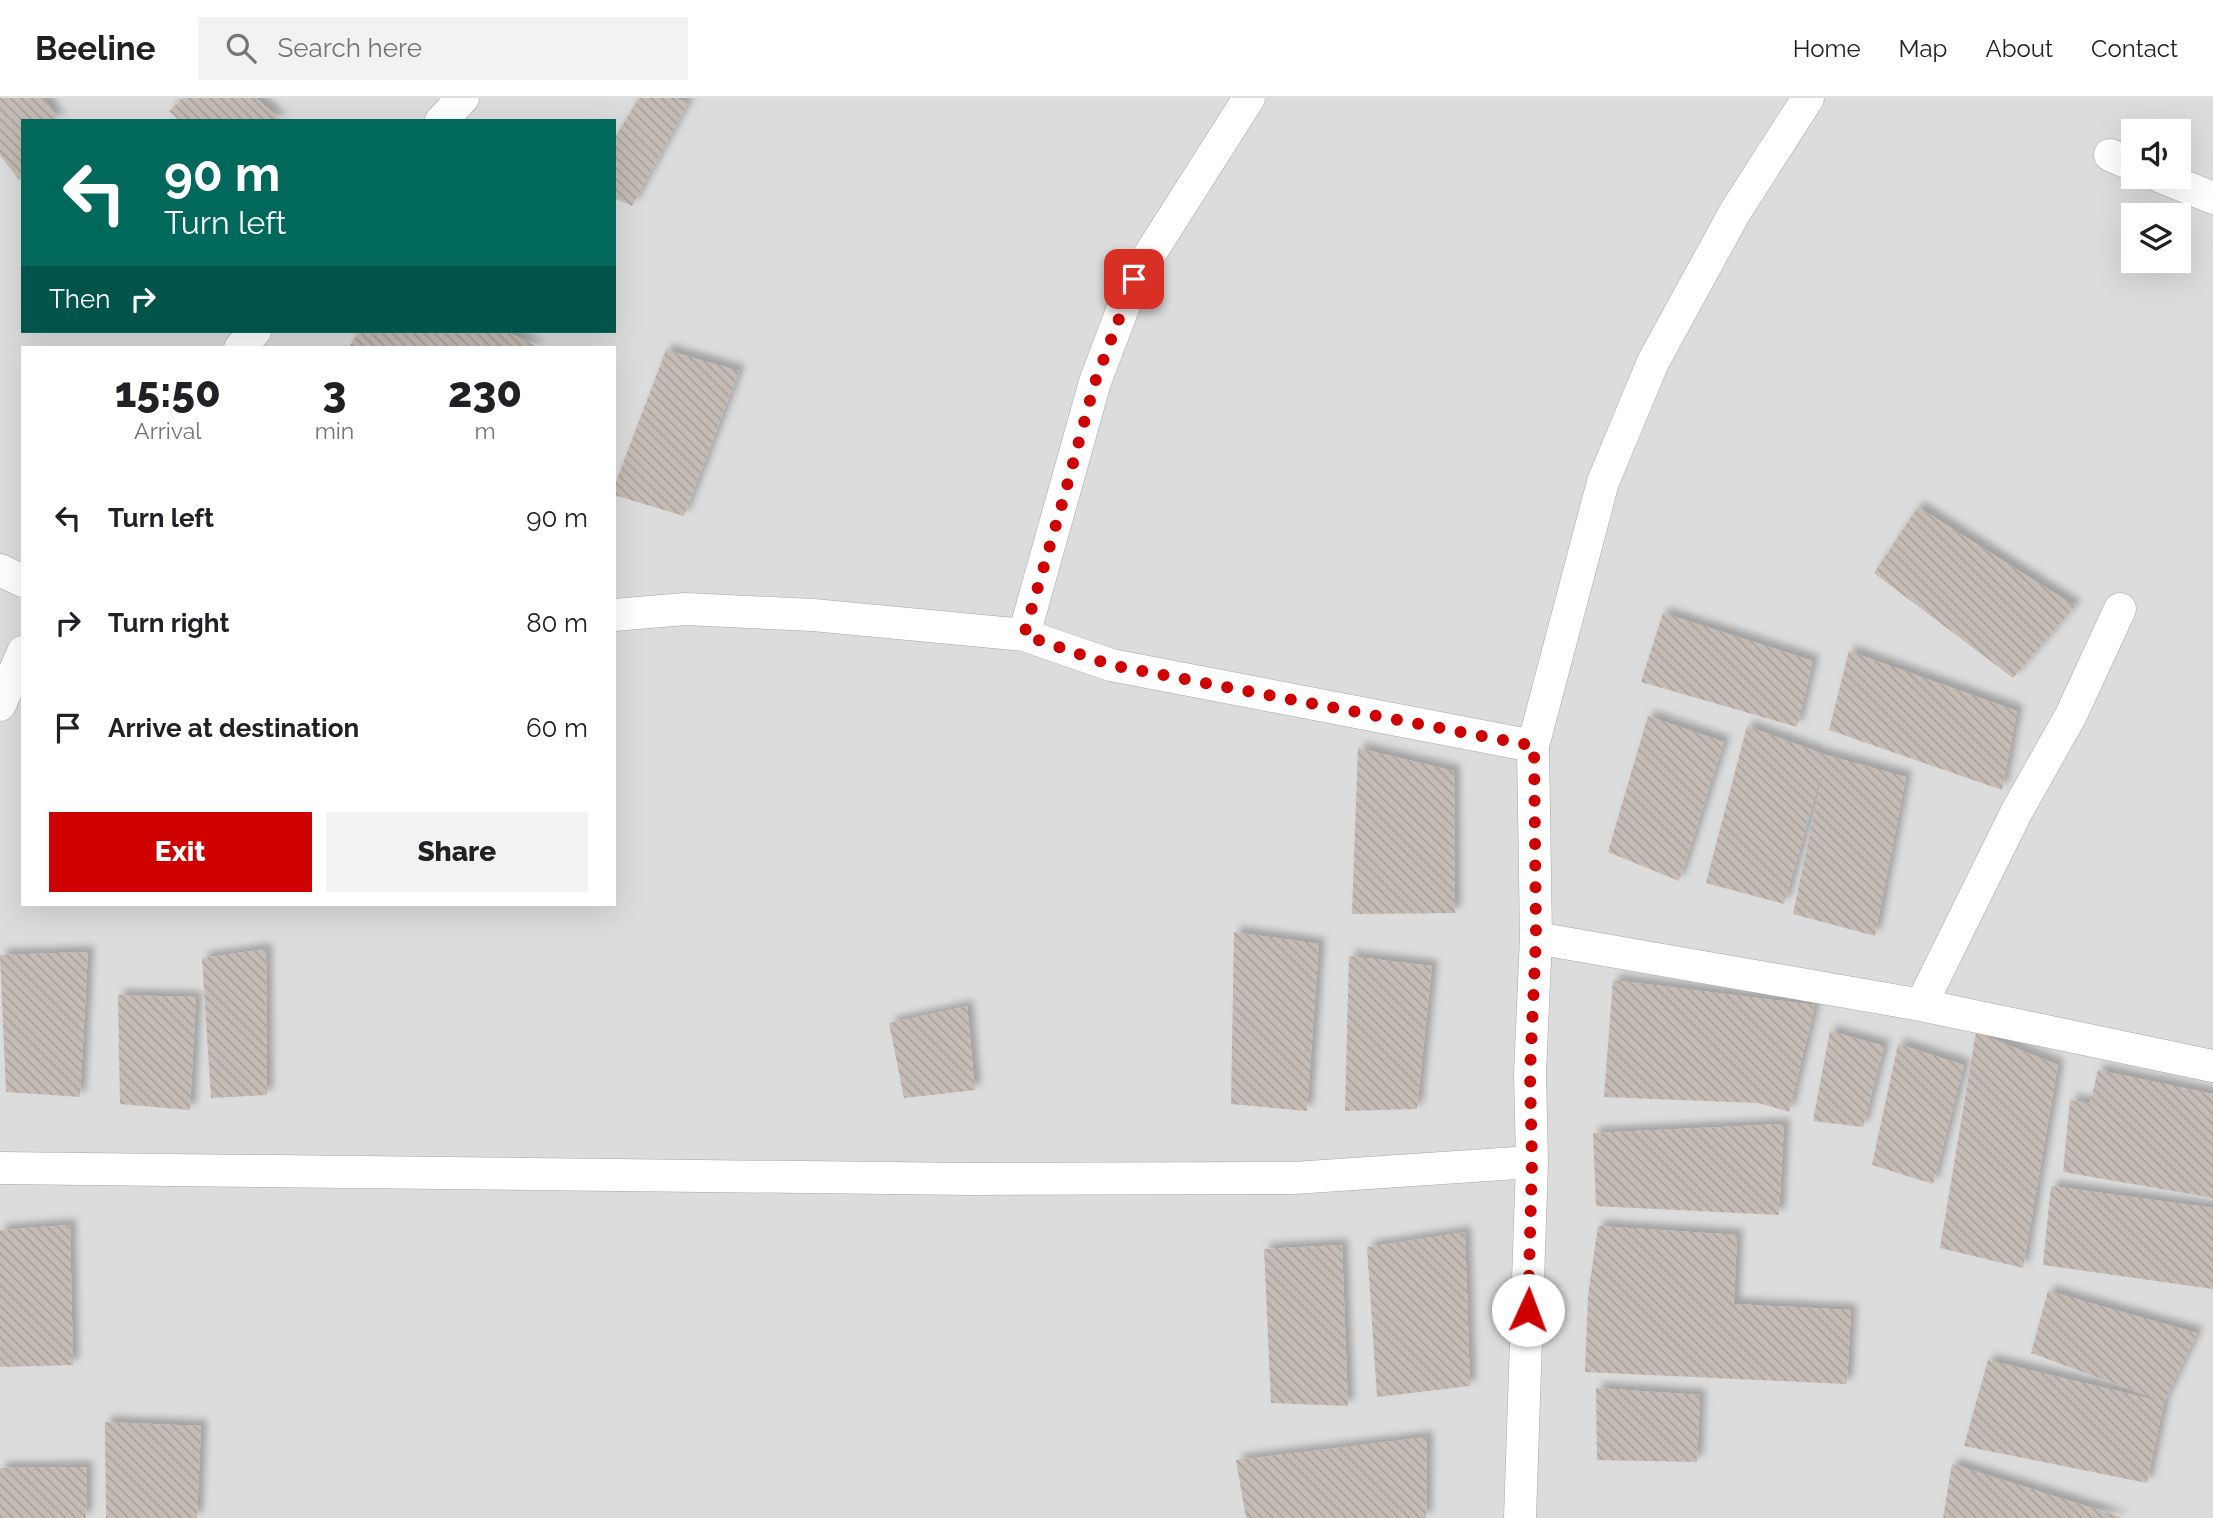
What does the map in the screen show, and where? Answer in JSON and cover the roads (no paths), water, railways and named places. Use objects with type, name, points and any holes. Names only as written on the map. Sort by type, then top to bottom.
[{"type":"street","points":[[442,119],[463,98]]},
{"type":"street","points":[[1024,635],[1095,382],[1134,279],[1249,98]]},
{"type":"street","points":[[1520,1518],[1532,1162],[1530,1073],[1536,937],[1534,746],[1603,482],[1653,362],[1735,212],[1808,98]]},
{"type":"street","points":[[2191,189],[2213,198]]},
{"type":"street","points":[[0,570],[21,580]]},
{"type":"street","points":[[616,615],[685,609],[787,613],[1024,635],[1111,665],[1534,746]]},
{"type":"street","points":[[1921,1005],[2017,811],[2071,715],[2120,609]]},
{"type":"street","points":[[0,705],[21,657]]},
{"type":"street","points":[[1536,937],[1921,1005],[2213,1066]]},
{"type":"street","points":[[0,1168],[971,1179],[1267,1178],[1532,1162]]}]
